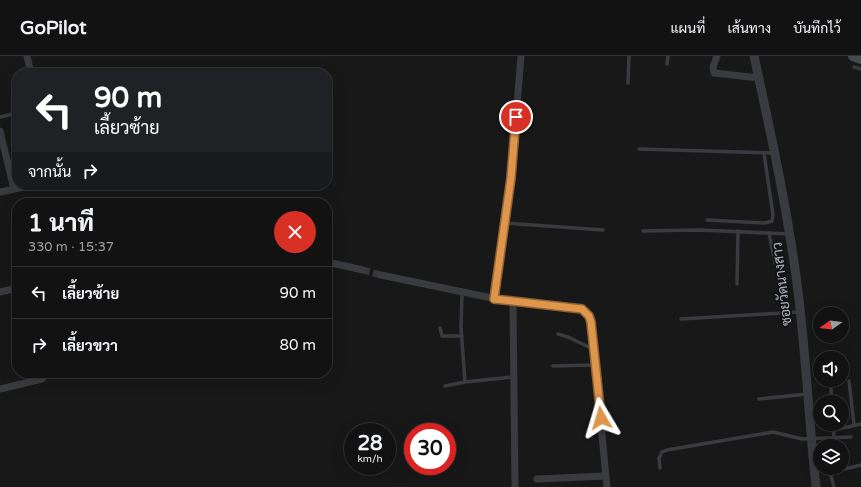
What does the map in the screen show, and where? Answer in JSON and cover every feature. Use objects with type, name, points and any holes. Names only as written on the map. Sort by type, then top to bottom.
[{"type":"main road","points":[[853,56],[858,63]]},
{"type":"street","points":[[27,56],[30,68]]},
{"type":"street","points":[[494,299],[505,223],[522,56]]},
{"type":"street","points":[[717,56],[714,72],[759,78]]},
{"type":"street","name":"ซอยวัดนางสาว","points":[[754,56],[776,153],[790,234],[800,312],[816,487]]},
{"type":"street","points":[[0,131],[12,181]]},
{"type":"street","points":[[0,192],[12,189]]},
{"type":"street","points":[[332,263],[363,270]]},
{"type":"street","points":[[381,275],[494,299],[582,309],[589,316],[594,349],[607,487]]},
{"type":"street","points":[[0,292],[12,289]]},
{"type":"street","points":[[512,302],[515,487]]},
{"type":"street","points":[[0,389],[43,378]]},
{"type":"street","points":[[537,478],[606,476]]},
{"type":"lane","points":[[628,82],[629,56]]},
{"type":"lane","points":[[667,64],[668,56]]},
{"type":"lane","points":[[858,63],[861,69]]},
{"type":"lane","points":[[0,118],[12,114]]},
{"type":"lane","points":[[639,149],[776,153]]},
{"type":"lane","points":[[707,220],[765,223],[772,221],[773,215],[764,153]]},
{"type":"lane","points":[[505,223],[604,230]]},
{"type":"lane","points":[[643,231],[700,230],[790,234]]},
{"type":"lane","points":[[737,284],[738,231]]},
{"type":"lane","points":[[769,233],[775,263]]},
{"type":"lane","points":[[462,293],[462,336],[465,382]]},
{"type":"lane","points":[[681,318],[800,312]]},
{"type":"lane","points":[[440,328],[442,336],[444,337],[462,336]]},
{"type":"lane","points":[[558,334],[594,349]]},
{"type":"lane","points":[[554,366],[595,365]]},
{"type":"lane","points":[[445,386],[465,382],[513,377]]},
{"type":"lane","points":[[849,381],[854,425]]},
{"type":"lane","points":[[831,389],[831,395]]},
{"type":"lane","points":[[759,399],[807,394]]},
{"type":"lane","points":[[849,426],[861,424]]},
{"type":"lane","points":[[834,431],[834,437]]},
{"type":"lane","points":[[660,468],[660,458],[662,452],[667,450],[774,432],[797,438],[851,437]]},
{"type":"lane","points":[[834,487],[831,476],[833,472],[861,465]]},
{"type":"tunnel","points":[[363,270],[381,275]]},
{"type":"route","points":[[516,117],[511,178],[497,287],[494,299],[582,309],[589,316],[591,322],[601,418]]}]
